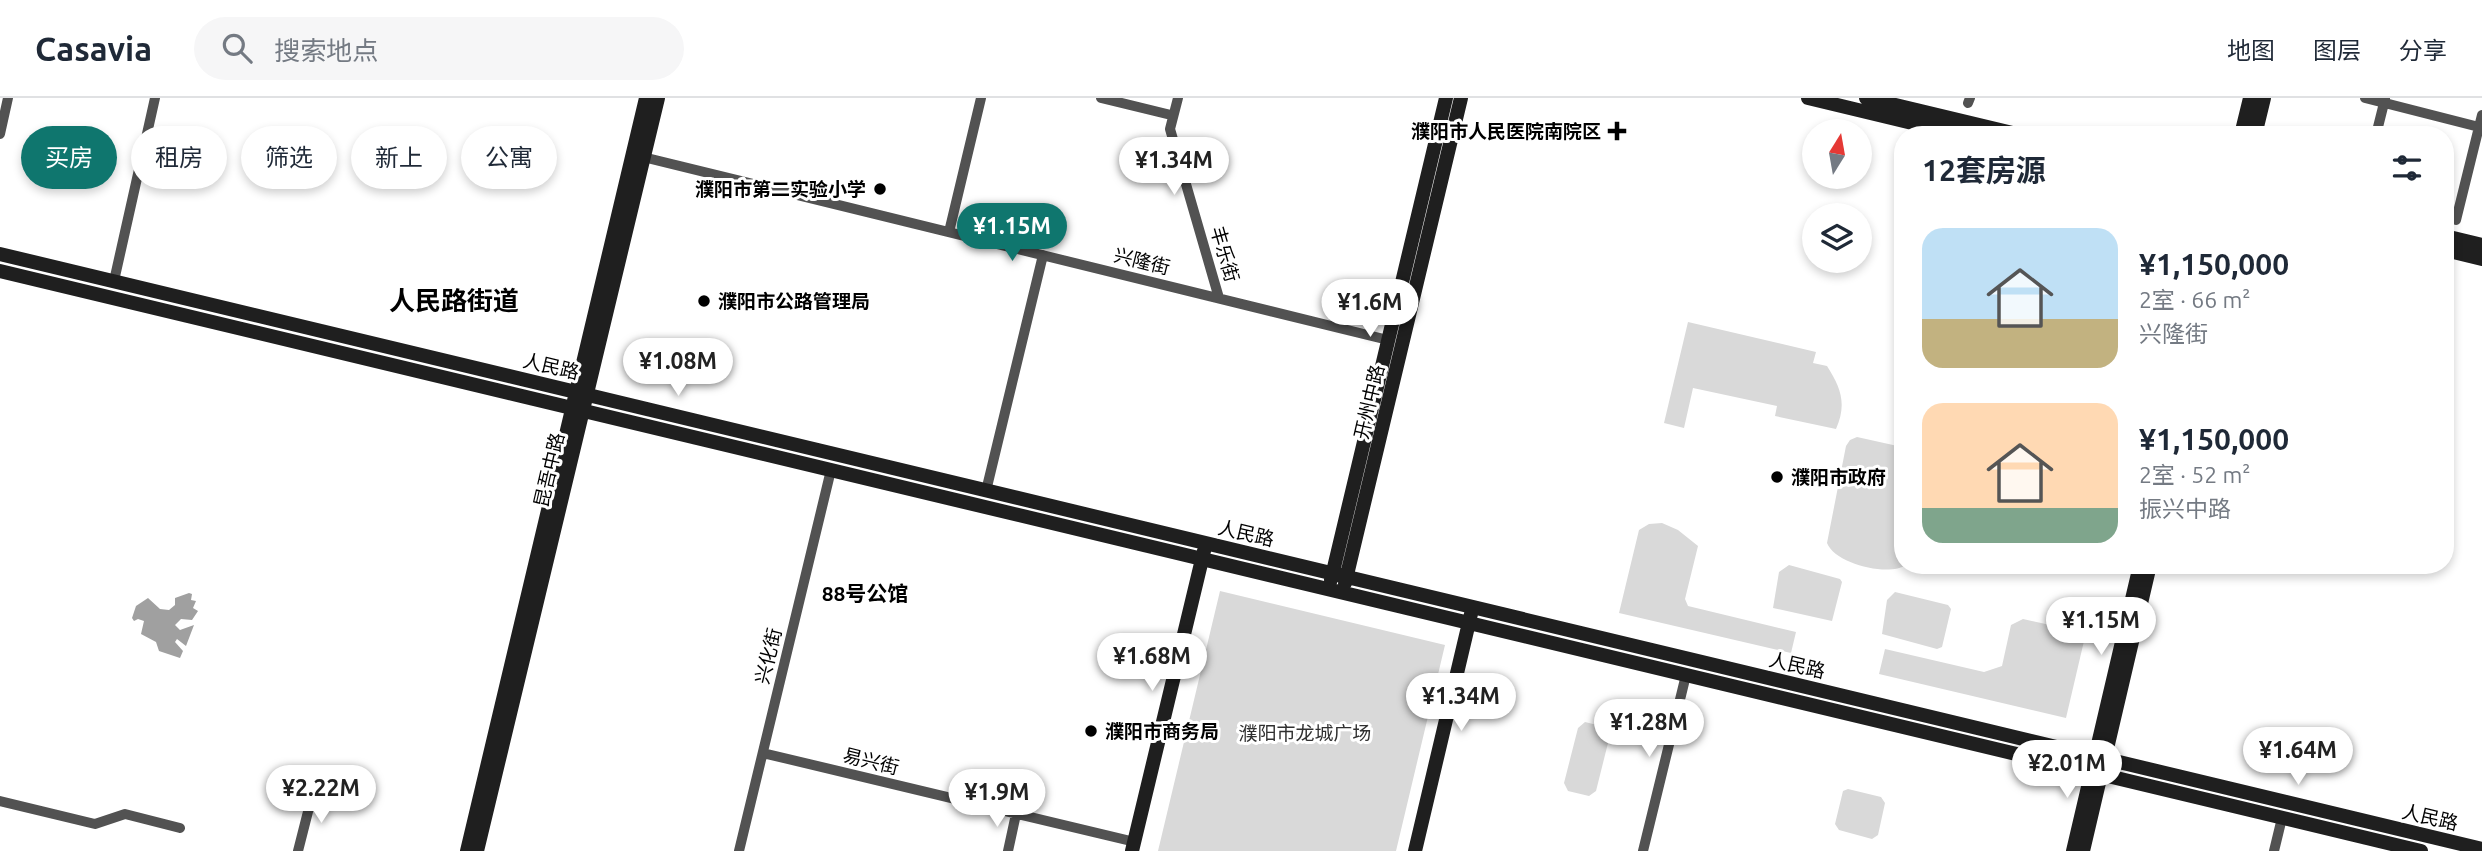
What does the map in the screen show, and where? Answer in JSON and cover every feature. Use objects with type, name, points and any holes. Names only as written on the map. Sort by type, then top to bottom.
[{"type":"street","points":[[0,134],[8,98]]},
{"type":"street","points":[[114,281],[155,98]]},
{"type":"street","name":"昆吾中路","points":[[477,851],[646,98]]},
{"type":"street","name":"昆吾中路","points":[[581,393],[658,98]]},
{"type":"street","points":[[949,232],[981,98]]},
{"type":"street","points":[[1101,98],[1171,115],[1178,98]]},
{"type":"street","name":"开州中路","points":[[1340,575],[1388,340],[1446,98]]},
{"type":"street","name":"开州中路","points":[[1336,591],[1461,98]]},
{"type":"street","points":[[1808,98],[1925,126]]},
{"type":"street","points":[[1866,98],[1983,126]]},
{"type":"street","points":[[2243,126],[2250,98]]},
{"type":"street","points":[[2257,126],[2264,98]]},
{"type":"street","points":[[2365,98],[2384,100],[2479,127]]},
{"type":"street","points":[[2378,126],[2384,100]]},
{"type":"street","name":"丰乐街","points":[[1171,115],[1170,129],[1219,298]]},
{"type":"street","points":[[2456,220],[2482,115]]},
{"type":"street","name":"兴隆街","points":[[643,157],[1388,340]]},
{"type":"street","points":[[2454,238],[2482,245]]},
{"type":"street","points":[[2454,252],[2482,259]]},
{"type":"street","name":"人民路","points":[[0,254],[2482,849]]},
{"type":"street","points":[[986,491],[1043,255]]},
{"type":"street","name":"人民路","points":[[0,271],[2421,851]]},
{"type":"street","name":"昆吾中路","points":[[467,851],[578,409]]},
{"type":"street","name":"兴化街","points":[[739,851],[831,470]]},
{"type":"street","points":[[1133,847],[1206,543]]},
{"type":"street","points":[[2083,851],[2138,574]]},
{"type":"street","points":[[2100,758],[2148,574]]},
{"type":"street","points":[[1415,851],[1473,607]]},
{"type":"street","points":[[1643,851],[1686,675]]},
{"type":"street","name":"易兴街","points":[[762,753],[1016,814],[1133,847]]},
{"type":"street","points":[[2073,851],[2097,773]]},
{"type":"street","points":[[298,851],[313,792]]},
{"type":"street","points":[[0,801],[95,824],[125,814],[180,828]]},
{"type":"street","points":[[1008,851],[1016,814]]},
{"type":"street","points":[[2274,851],[2283,818]]},
{"type":"green space","points":[[1688,322],[1816,352],[1813,363],[1827,366],[1841,396],[1841,412],[1836,429],[1775,416],[1777,406],[1693,388],[1684,428],[1664,423]]},
{"type":"green space","points":[[1857,437],[1894,445],[1894,569],[1876,569],[1851,562],[1840,557],[1827,543],[1846,446],[1850,440]]},
{"type":"green space","points":[[1662,523],[1678,530],[1698,546],[1685,599],[1688,606],[1796,632],[1791,653],[1619,613],[1639,530],[1649,524]]},
{"type":"green space","points":[[1789,565],[1840,579],[1842,582],[1832,621],[1773,608],[1779,572]]},
{"type":"green space","name":"濮阳市龙城广场","points":[[1220,591],[1445,645],[1396,851],[1158,851]]},
{"type":"green space","points":[[1895,592],[1948,605],[1951,609],[1942,647],[1937,649],[1882,634],[1887,600]]},
{"type":"green space","points":[[2023,619],[2059,627],[2084,641],[2066,718],[1879,674],[1885,649],[1984,672],[2002,666],[2011,625]]},
{"type":"green space","points":[[1585,722],[1605,727],[1610,735],[1596,791],[1589,796],[1568,791],[1564,783],[1578,728]]},
{"type":"green space","points":[[1848,789],[1881,797],[1885,803],[1878,835],[1872,839],[1839,830],[1835,824],[1843,791]]},
{"type":"shaded area","points":[[192,594],[191,600],[196,601],[193,608],[198,611],[192,620],[181,619],[175,625],[180,630],[194,625],[186,646],[177,639],[175,642],[183,651],[180,658],[159,651],[156,642],[141,634],[144,621],[134,621],[132,618],[136,606],[148,598],[160,609],[169,610],[175,605],[175,598]]},
{"type":"place","name":"濮阳市人民医院南院区","points":[[1617,131]]},
{"type":"place","name":"濮阳市第二实验小学","points":[[880,189]]},
{"type":"place","name":"濮阳市公路管理局","points":[[704,301]]},
{"type":"place","name":"濮阳市政府","points":[[1777,477]]},
{"type":"place","name":"濮阳市商务局","points":[[1091,731]]},
{"type":"district","name":"人民路街道","points":[[454,300]]},
{"type":"district","name":"88号公馆","points":[[865,593]]}]
